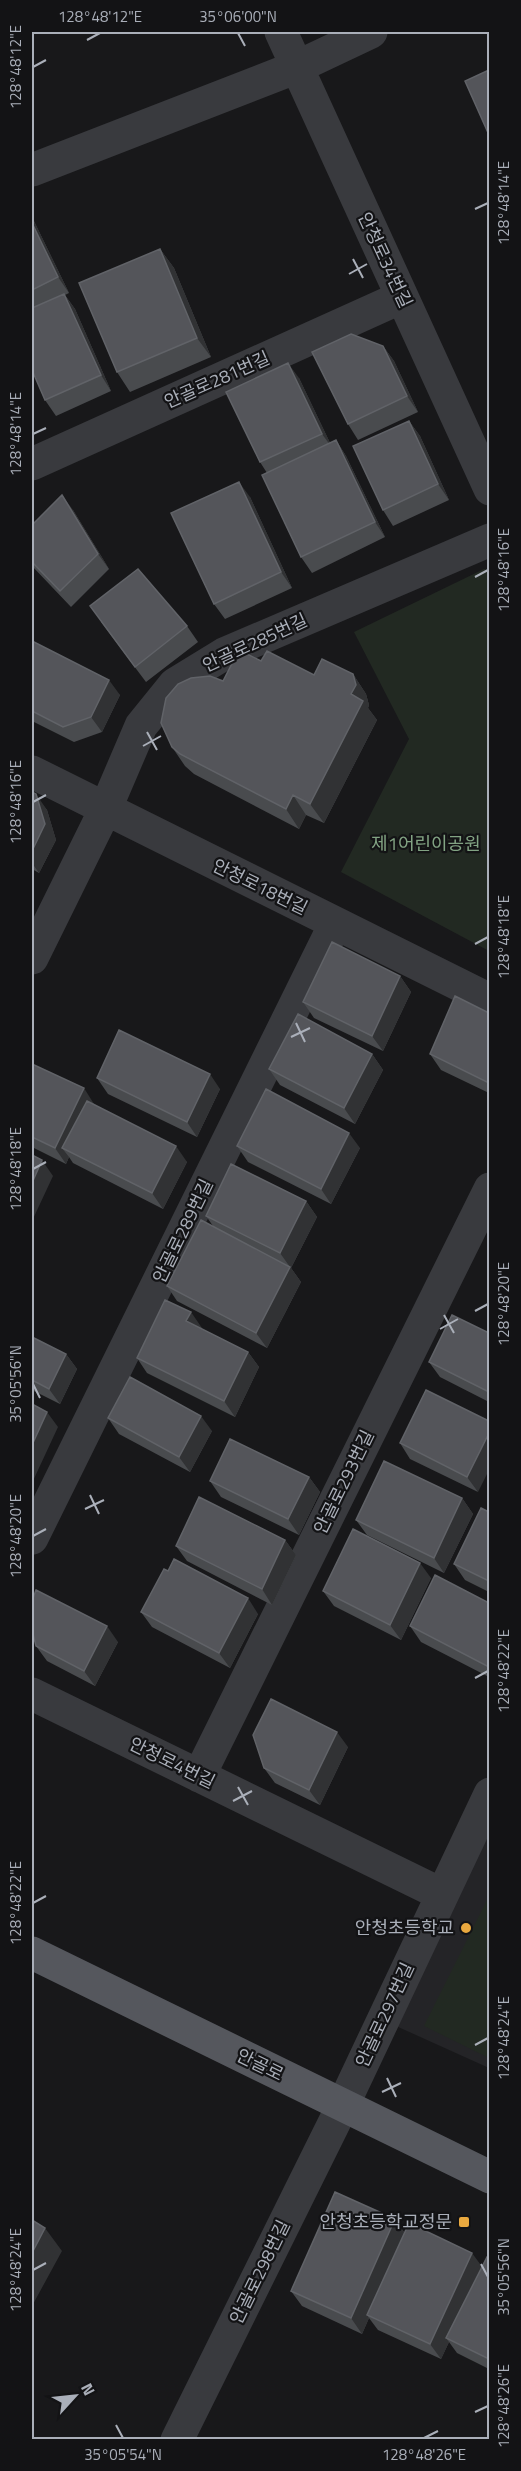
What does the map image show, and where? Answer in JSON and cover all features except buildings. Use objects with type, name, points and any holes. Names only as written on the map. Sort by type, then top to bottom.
[{"type":"main road","name":"안골로","points":[[32,1953],[489,2177]]},
{"type":"street","name":"안청로34번길","points":[[281,32],[489,489]]},
{"type":"street","points":[[32,170],[297,67],[370,32]]},
{"type":"street","name":"안골로281번길","points":[[32,464],[402,297]]},
{"type":"street","name":"안골로285번길","points":[[32,958],[105,810],[141,726],[175,684],[224,654],[489,540]]},
{"type":"street","name":"안청로18번길","points":[[32,772],[489,1000]]},
{"type":"street","name":"안골로289번길","points":[[32,1538],[335,924]]},
{"type":"street","name":"안골로293번길","points":[[199,1776],[489,1189]]},
{"type":"street","name":"안청로4번길","points":[[32,1695],[441,1894]]},
{"type":"street","name":"안골로297번길","points":[[343,2105],[489,1794]]},
{"type":"street","name":"안골로298번길","points":[[177,2439],[343,2105]]},
{"type":"shaded area","name":"안청초등학교","points":[[489,1830],[489,2068],[396,2026]]},
{"type":"green space","name":"제1어린이공원","points":[[484,569],[490,571],[489,951],[341,872],[409,739],[354,632]]},
{"type":"green space","points":[[489,1896],[489,2058],[424,2026]]},
{"type":"place","name":"안청초등학교","points":[[466,1928]]},
{"type":"place","name":"안청초등학교정문","points":[[464,2222]]}]
